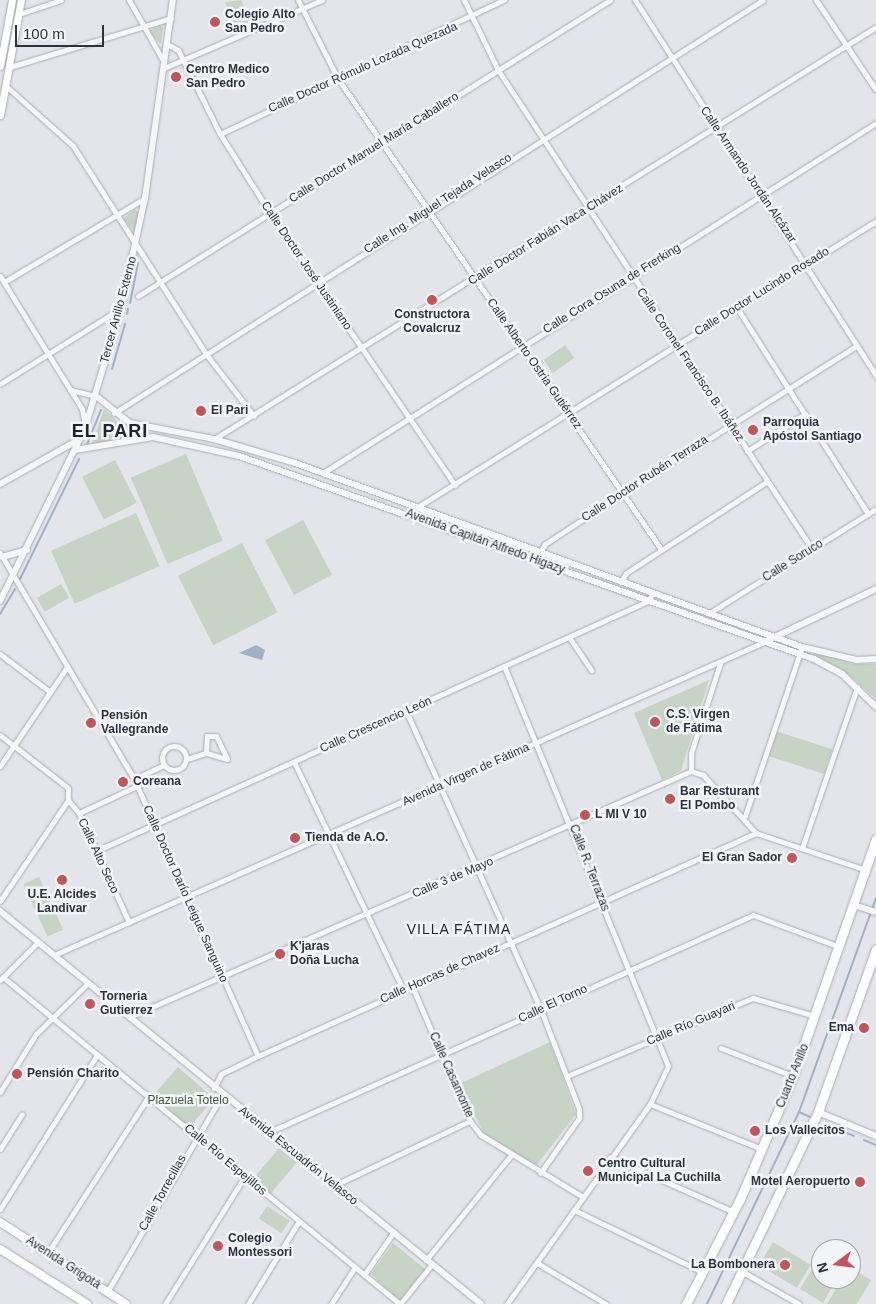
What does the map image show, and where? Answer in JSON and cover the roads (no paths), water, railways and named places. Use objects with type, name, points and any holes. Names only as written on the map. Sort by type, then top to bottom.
[{"type":"highway","name":"Cuarto Anillo","points":[[686,1304],[734,1212],[794,1076],[817,1016],[876,839]]},
{"type":"highway","points":[[726,1304],[743,1272],[818,1112],[876,949]]},
{"type":"main road","points":[[0,66],[12,0]]},
{"type":"main road","points":[[0,116],[21,0]]},
{"type":"main road","name":"Avenida Grigotá","points":[[0,1222],[126,1304]]},
{"type":"main road","name":"Avenida Grigotá","points":[[0,1249],[87,1304]]},
{"type":"street","points":[[18,14],[61,0]]},
{"type":"street","points":[[129,0],[164,65],[183,62],[322,0]]},
{"type":"street","name":"Tercer Anillo Externo","points":[[0,601],[15,580],[85,428],[96,396],[136,246],[145,198],[173,0]]},
{"type":"street","name":"Calle Alberto Ostria Gutiérrez","points":[[298,0],[338,79],[523,345],[661,549]]},
{"type":"street","name":"Calle Coronel Francisco B. Ibáñez","points":[[464,0],[498,70],[766,482],[812,549]]},
{"type":"street","name":"Calle Doctor Rómulo Lozada Quezada","points":[[220,134],[473,18],[504,0]]},
{"type":"street","name":"Calle Doctor Manuel María Caballero","points":[[138,296],[610,0]]},
{"type":"street","name":"Calle Armando Jordán Alcázar","points":[[635,0],[716,128],[763,196],[856,346],[876,374]]},
{"type":"street","name":"Calle Ing. Miguel Tejada Velasco","points":[[114,413],[429,209],[763,0]]},
{"type":"street","points":[[816,0],[876,90]]},
{"type":"street","points":[[10,67],[144,28],[170,18]]},
{"type":"street","name":"Calle Doctor Fabián Vaca Chávez","points":[[214,439],[363,350],[876,27]]},
{"type":"street","name":"Calle Doctor José Justiniano","points":[[167,44],[178,50],[220,134],[270,214],[455,484]]},
{"type":"street","points":[[6,86],[73,146],[206,354],[254,416]]},
{"type":"street","name":"Calle Cora Osuna de Frerking","points":[[323,473],[523,345],[763,196],[876,122]]},
{"type":"street","points":[[4,282],[145,198]]},
{"type":"street","name":"Calle Doctor Lucindo Rosado","points":[[419,506],[677,344],[875,223]]},
{"type":"street","points":[[0,276],[82,409],[85,428]]},
{"type":"street","points":[[0,384],[121,308]]},
{"type":"street","points":[[737,308],[868,514]]},
{"type":"street","name":"Calle Doctor Rubén Terraza","points":[[540,552],[545,544],[622,493],[856,346]]},
{"type":"street","points":[[70,390],[96,396]]},
{"type":"street","name":"Avenida Capitán Alfredo Higazy","points":[[96,396],[114,413],[130,423],[214,439],[323,473],[419,506],[621,582],[779,636],[802,647],[857,660],[876,659]]},
{"type":"street","points":[[747,451],[804,414]]},
{"type":"street","name":"Avenida Capitán Alfredo Higazy","points":[[75,450],[153,437],[209,448],[433,523],[817,660],[857,686],[876,707]]},
{"type":"street","points":[[0,484],[80,439]]},
{"type":"street","points":[[621,582],[626,573],[766,482]]},
{"type":"street","name":"Calle Soruco","points":[[711,612],[876,509]]},
{"type":"street","points":[[433,523],[438,513]]},
{"type":"street","points":[[1,555],[20,555],[29,548]]},
{"type":"street","name":"Calle Doctor Darío Leigue Sanguino","points":[[1,555],[134,779],[258,1056]]},
{"type":"street","name":"Avenida Virgen de Fátima","points":[[54,955],[330,837],[536,743],[720,664],[876,589]]},
{"type":"street","points":[[648,601],[653,593]]},
{"type":"street","name":"Calle Crescencio León","points":[[96,852],[648,601]]},
{"type":"street","points":[[569,637],[591,670]]},
{"type":"street","points":[[745,816],[802,647]]},
{"type":"street","points":[[0,654],[50,692]]},
{"type":"street","points":[[720,664],[691,753],[691,771],[703,775],[745,816],[756,832],[866,870]]},
{"type":"street","name":"Calle R. Terrazas","points":[[504,666],[658,1038],[668,1072],[650,1104]]},
{"type":"street","points":[[0,766],[68,668]]},
{"type":"street","points":[[802,848],[857,686]]},
{"type":"street","points":[[406,711],[541,1010],[567,1076],[579,1118],[540,1172]]},
{"type":"street","name":"Calle Alto Seco","points":[[0,734],[68,788],[68,800],[79,813],[129,922]]},
{"type":"street","points":[[134,779],[164,765],[178,770],[187,759],[206,753],[219,760],[227,759],[225,748],[212,735],[204,740],[206,753]]},
{"type":"street","points":[[164,765],[164,753],[170,747],[182,748],[187,759]]},
{"type":"street","points":[[294,762],[403,990]]},
{"type":"street","name":"Calle 3 de Mayo","points":[[129,1017],[477,869],[691,771]]},
{"type":"street","points":[[79,813],[137,786]]},
{"type":"street","points":[[0,901],[68,800]]},
{"type":"street","name":"Calle Horcas de Chavez","points":[[214,1088],[221,1074],[258,1056],[600,900],[756,832]]},
{"type":"street","points":[[854,905],[876,912]]},
{"type":"street","name":"Avenida Escuadrón Velasco","points":[[0,911],[222,1095],[481,1304]]},
{"type":"street","name":"Calle El Torno","points":[[268,1132],[541,1010],[630,968],[753,916],[840,947]]},
{"type":"street","points":[[2,979],[38,942]]},
{"type":"street","name":"Calle Río Espejillos","points":[[2,979],[51,1017],[400,1304]]},
{"type":"street","points":[[0,1092],[51,1017],[87,984]]},
{"type":"street","name":"Calle Casamonte","points":[[412,986],[470,1121],[484,1139],[583,1197]]},
{"type":"street","name":"Calle Río Guayari","points":[[567,1076],[756,997],[817,1016]]},
{"type":"street","points":[[721,1048],[794,1076]]},
{"type":"street","points":[[0,1209],[97,1055]]},
{"type":"street","name":"Calle Torrecillas","points":[[107,1292],[195,1135],[222,1095]]},
{"type":"street","points":[[47,1254],[148,1097]]},
{"type":"street","points":[[507,1304],[610,1157],[650,1104],[763,1149]]},
{"type":"street","points":[[818,1112],[876,1136]]},
{"type":"street","points":[[0,1149],[22,1114]]},
{"type":"street","points":[[335,1185],[470,1121]]},
{"type":"street","points":[[0,1134],[7,1138]]},
{"type":"street","points":[[400,1304],[429,1262],[511,1155]]},
{"type":"street","points":[[610,1157],[734,1212]]},
{"type":"street","points":[[165,1304],[245,1176]]},
{"type":"street","points":[[574,1210],[702,1272]]},
{"type":"street","points":[[248,1304],[299,1221]]},
{"type":"street","points":[[364,1275],[393,1234]]},
{"type":"street","points":[[537,1263],[606,1304]]},
{"type":"street","points":[[331,1304],[355,1267]]},
{"type":"street","points":[[743,1272],[799,1304]]},
{"type":"water","points":[[256,645],[265,650],[262,660],[239,653]]},
{"type":"waterway","points":[[130,303],[138,263]]},
{"type":"waterway","points":[[127,314],[128,309]]},
{"type":"waterway","points":[[112,369],[125,324]]},
{"type":"waterway","points":[[86,447],[101,410]]},
{"type":"waterway","points":[[20,579],[79,459]]},
{"type":"waterway","points":[[0,614],[15,589]]},
{"type":"waterway","points":[[707,1304],[799,1112],[876,898]]},
{"type":"waterway","points":[[799,1112],[810,1117]]},
{"type":"waterway","points":[[828,1125],[854,1136]]},
{"type":"waterway","points":[[864,1140],[876,1145]]},
{"type":"place","name":"Colegio Alto San Pedro","points":[[215,22]]},
{"type":"place","name":"Centro Medico San Pedro","points":[[176,77]]},
{"type":"place","name":"Constructora Covalcruz","points":[[432,300]]},
{"type":"place","name":"El Pari","points":[[201,411]]},
{"type":"place","name":"Parroquia Apóstol Santiago","points":[[753,430]]},
{"type":"place","name":"C.S. Virgen de Fátima","points":[[655,722]]},
{"type":"place","name":"Pensión Vallegrande","points":[[91,723]]},
{"type":"place","name":"Coreana","points":[[123,782]]},
{"type":"place","name":"Bar Resturant El Pombo","points":[[670,799]]},
{"type":"place","name":"L MI V 10","points":[[585,815]]},
{"type":"place","name":"Tienda de A.O.","points":[[295,838]]},
{"type":"place","name":"El Gran Sador","points":[[792,858]]},
{"type":"place","name":"U.E. Alcides Landivar","points":[[62,880]]},
{"type":"place","name":"K'jaras Doña Lucha","points":[[280,954]]},
{"type":"place","name":"Torneria Gutierrez","points":[[90,1004]]},
{"type":"place","name":"Ema","points":[[864,1028]]},
{"type":"place","name":"Pensión Charito","points":[[17,1074]]},
{"type":"place","name":"Los Vallecitos","points":[[755,1131]]},
{"type":"place","name":"Centro Cultural Municipal La Cuchilla","points":[[588,1171]]},
{"type":"place","name":"Motel Aeropuerto","points":[[860,1182]]},
{"type":"place","name":"Colegio Montessori","points":[[218,1246]]},
{"type":"place","name":"La Bombonera","points":[[785,1265]]},
{"type":"district","name":"EL PARI","points":[[110,431]]},
{"type":"district","name":"VILLA FÁTIMA","points":[[459,929]]},
{"type":"park label","name":"Plazuela Totelo","points":[[188,1101]]}]
